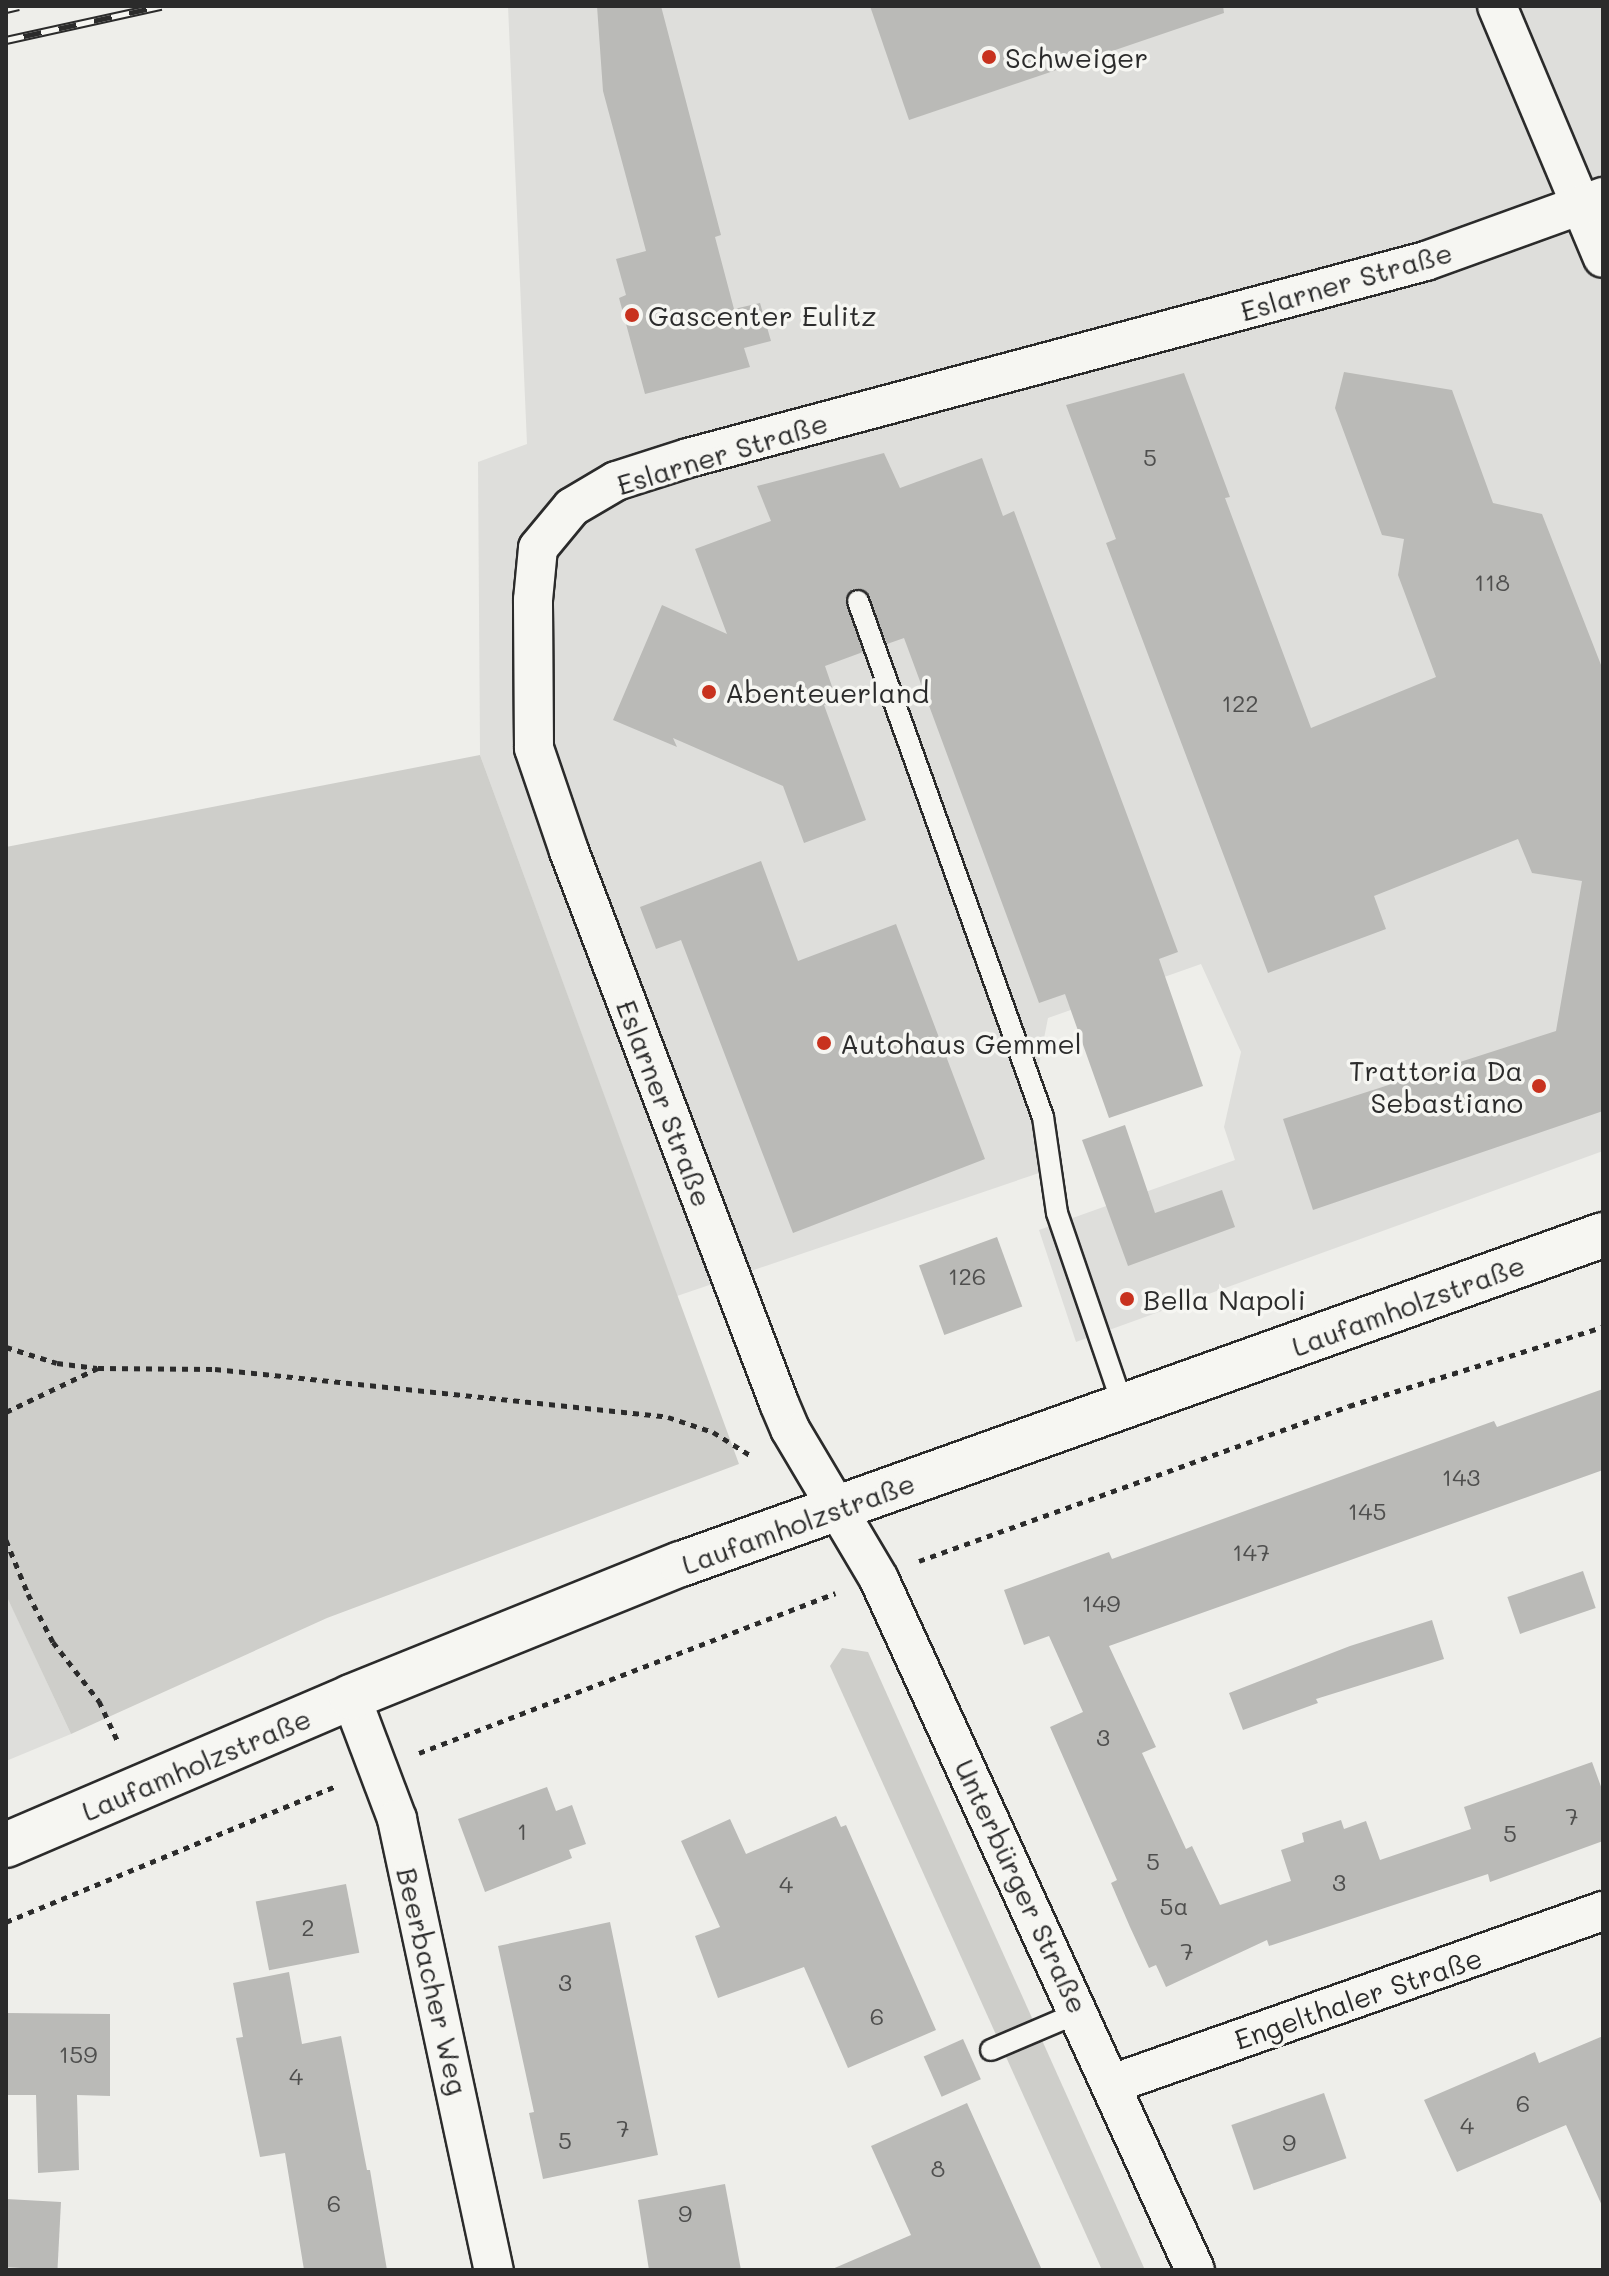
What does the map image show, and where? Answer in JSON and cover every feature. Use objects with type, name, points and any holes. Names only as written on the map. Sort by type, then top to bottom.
[{"type":"main road","name":"Laufamholzstraße","points":[[6,1845],[534,1622],[835,1508],[1603,1235]]},
{"type":"street","points":[[1497,6],[1593,201],[1603,258]]},
{"type":"street","name":"Eslarner Straße","points":[[835,1508],[790,1429],[779,1403],[569,851],[534,748],[533,600],[538,548],[572,507],[616,481],[688,458],[1426,261],[1593,201]]},
{"type":"street","name":"Unterbürger Straße","points":[[835,1508],[879,1579],[1080,2012],[1195,2270]]},
{"type":"street","name":"Beerbacher Weg","points":[[351,1697],[397,1819],[494,2270]]},
{"type":"street","name":"Engelthaler Straße","points":[[1112,2084],[1603,1911]]},
{"type":"lane","points":[[858,601],[1043,1117],[1057,1213],[1123,1406]]},
{"type":"lane","points":[[991,2050],[1080,2012]]},
{"type":"path","points":[[6,1922],[380,1768],[790,1608],[879,1579],[950,1547],[1349,1406],[1603,1327]]},
{"type":"path","points":[[6,1347],[57,1363],[98,1368],[215,1369],[668,1417],[713,1432],[762,1463]]},
{"type":"path","points":[[6,1412],[98,1368]]},
{"type":"path","points":[[6,1540],[47,1630],[99,1701],[140,1788]]},
{"type":"shaded area","points":[[508,6],[1603,6],[1603,1151],[1076,1342],[1039,1230],[1235,1160],[1224,1127],[1241,1052],[1201,964],[1048,1018],[1038,1069],[1058,1130],[1045,1171],[677,1296],[480,755],[478,462],[527,444]]},
{"type":"shaded area","points":[[480,755],[739,1464],[327,1618],[71,1734],[6,1595],[6,847]]},
{"type":"shaded area","points":[[6,1594],[71,1734],[6,1761]]},
{"type":"shaded area","points":[[842,1648],[868,1652],[1145,2270],[1102,2270],[830,1666]]},
{"type":"building","points":[[597,6],[661,6],[721,235],[715,237],[734,309],[760,303],[771,341],[744,348],[750,367],[645,394],[619,298],[626,295],[616,259],[646,251],[603,91]]},
{"type":"building","points":[[870,6],[1223,6],[1224,13],[909,120]]},
{"type":"building","points":[[1344,372],[1452,390],[1493,503],[1542,514],[1603,670],[1603,1111],[1313,1210],[1283,1119],[1556,1031],[1582,881],[1532,873],[1518,839],[1374,896],[1386,929],[1268,973],[1106,543],[1116,539],[1066,405],[1184,373],[1230,497],[1225,498],[1311,728],[1436,677],[1398,575],[1404,539],[1382,535],[1335,408]]},
{"type":"building","points":[[884,453],[900,488],[982,458],[1003,516],[1014,511],[1178,952],[1159,959],[1203,1086],[1109,1118],[1065,994],[1039,1003],[904,638],[887,644],[866,591],[853,589],[845,599],[863,652],[825,666],[837,701],[824,705],[866,820],[804,843],[783,786],[673,738],[677,747],[613,720],[662,605],[727,634],[695,549],[771,521],[757,486]]},
{"type":"building","points":[[761,861],[798,961],[896,924],[985,1159],[793,1233],[681,940],[656,949],[640,907]]},
{"type":"building","points":[[1125,1125],[1155,1213],[1222,1190],[1235,1227],[1128,1266],[1082,1140]]},
{"type":"building","points":[[997,1237],[1022,1307],[944,1335],[919,1265]]},
{"type":"building","points":[[1603,1389],[1603,1470],[1109,1646],[1156,1747],[1142,1753],[1186,1849],[1192,1846],[1220,1905],[1291,1881],[1281,1850],[1304,1842],[1302,1833],[1341,1820],[1344,1829],[1366,1821],[1380,1860],[1471,1829],[1464,1807],[1592,1762],[1603,1792],[1603,1841],[1490,1882],[1488,1874],[1269,1946],[1267,1940],[1166,1987],[1156,1965],[1149,1968],[1130,1927],[1111,1883],[1117,1880],[1050,1727],[1083,1712],[1049,1636],[1024,1645],[1004,1590],[1109,1552],[1112,1559],[1494,1421],[1497,1427]]},
{"type":"building","points":[[1583,1571],[1596,1608],[1520,1634],[1507,1597]]},
{"type":"building","points":[[1432,1620],[1444,1659],[1316,1699],[1318,1703],[1243,1730],[1229,1693],[1350,1646]]},
{"type":"building","points":[[547,1787],[556,1811],[572,1805],[586,1844],[569,1850],[572,1858],[485,1892],[458,1819]]},
{"type":"building","points":[[836,1816],[841,1827],[846,1825],[936,2030],[848,2068],[804,1967],[718,1998],[695,1936],[720,1927],[681,1841],[730,1819],[746,1854]]},
{"type":"building","points":[[346,1884],[359,1953],[269,1970],[256,1902]]},
{"type":"building","points":[[610,1922],[658,2155],[543,2179],[529,2113],[534,2112],[498,1946]]},
{"type":"building","points":[[289,1972],[302,2044],[341,2036],[367,2170],[370,2170],[387,2270],[304,2270],[285,2153],[260,2157],[236,2038],[243,2037],[233,1983]]},
{"type":"building","points":[[6,2013],[110,2014],[110,2096],[77,2095],[79,2170],[38,2173],[36,2095],[6,2095]]},
{"type":"building","points":[[1603,2036],[1603,2208],[1566,2125],[1457,2172],[1424,2100],[1535,2052],[1539,2063]]},
{"type":"building","points":[[963,2039],[981,2079],[942,2097],[924,2056]]},
{"type":"building","points":[[1324,2093],[1346,2158],[1254,2190],[1231,2125]]},
{"type":"building","points":[[967,2103],[1042,2270],[830,2270],[911,2235],[871,2146]]},
{"type":"building","points":[[725,2184],[741,2270],[649,2270],[638,2200]]},
{"type":"building","points":[[6,2199],[61,2202],[57,2270],[6,2267]]},
{"type":"railway","points":[[6,9],[19,6]]},
{"type":"railway","points":[[6,40],[161,6]]},
{"type":"place","name":"Schweiger","points":[[989,57]]},
{"type":"place","name":"Gascenter Eulitz","points":[[632,315]]},
{"type":"place","name":"Abenteuerland","points":[[709,692]]},
{"type":"place","name":"Autohaus Gemmel","points":[[824,1043]]},
{"type":"place","name":"Trattoria Da Sebastiano","points":[[1539,1086]]},
{"type":"place","name":"Bella Napoli","points":[[1127,1299]]}]
